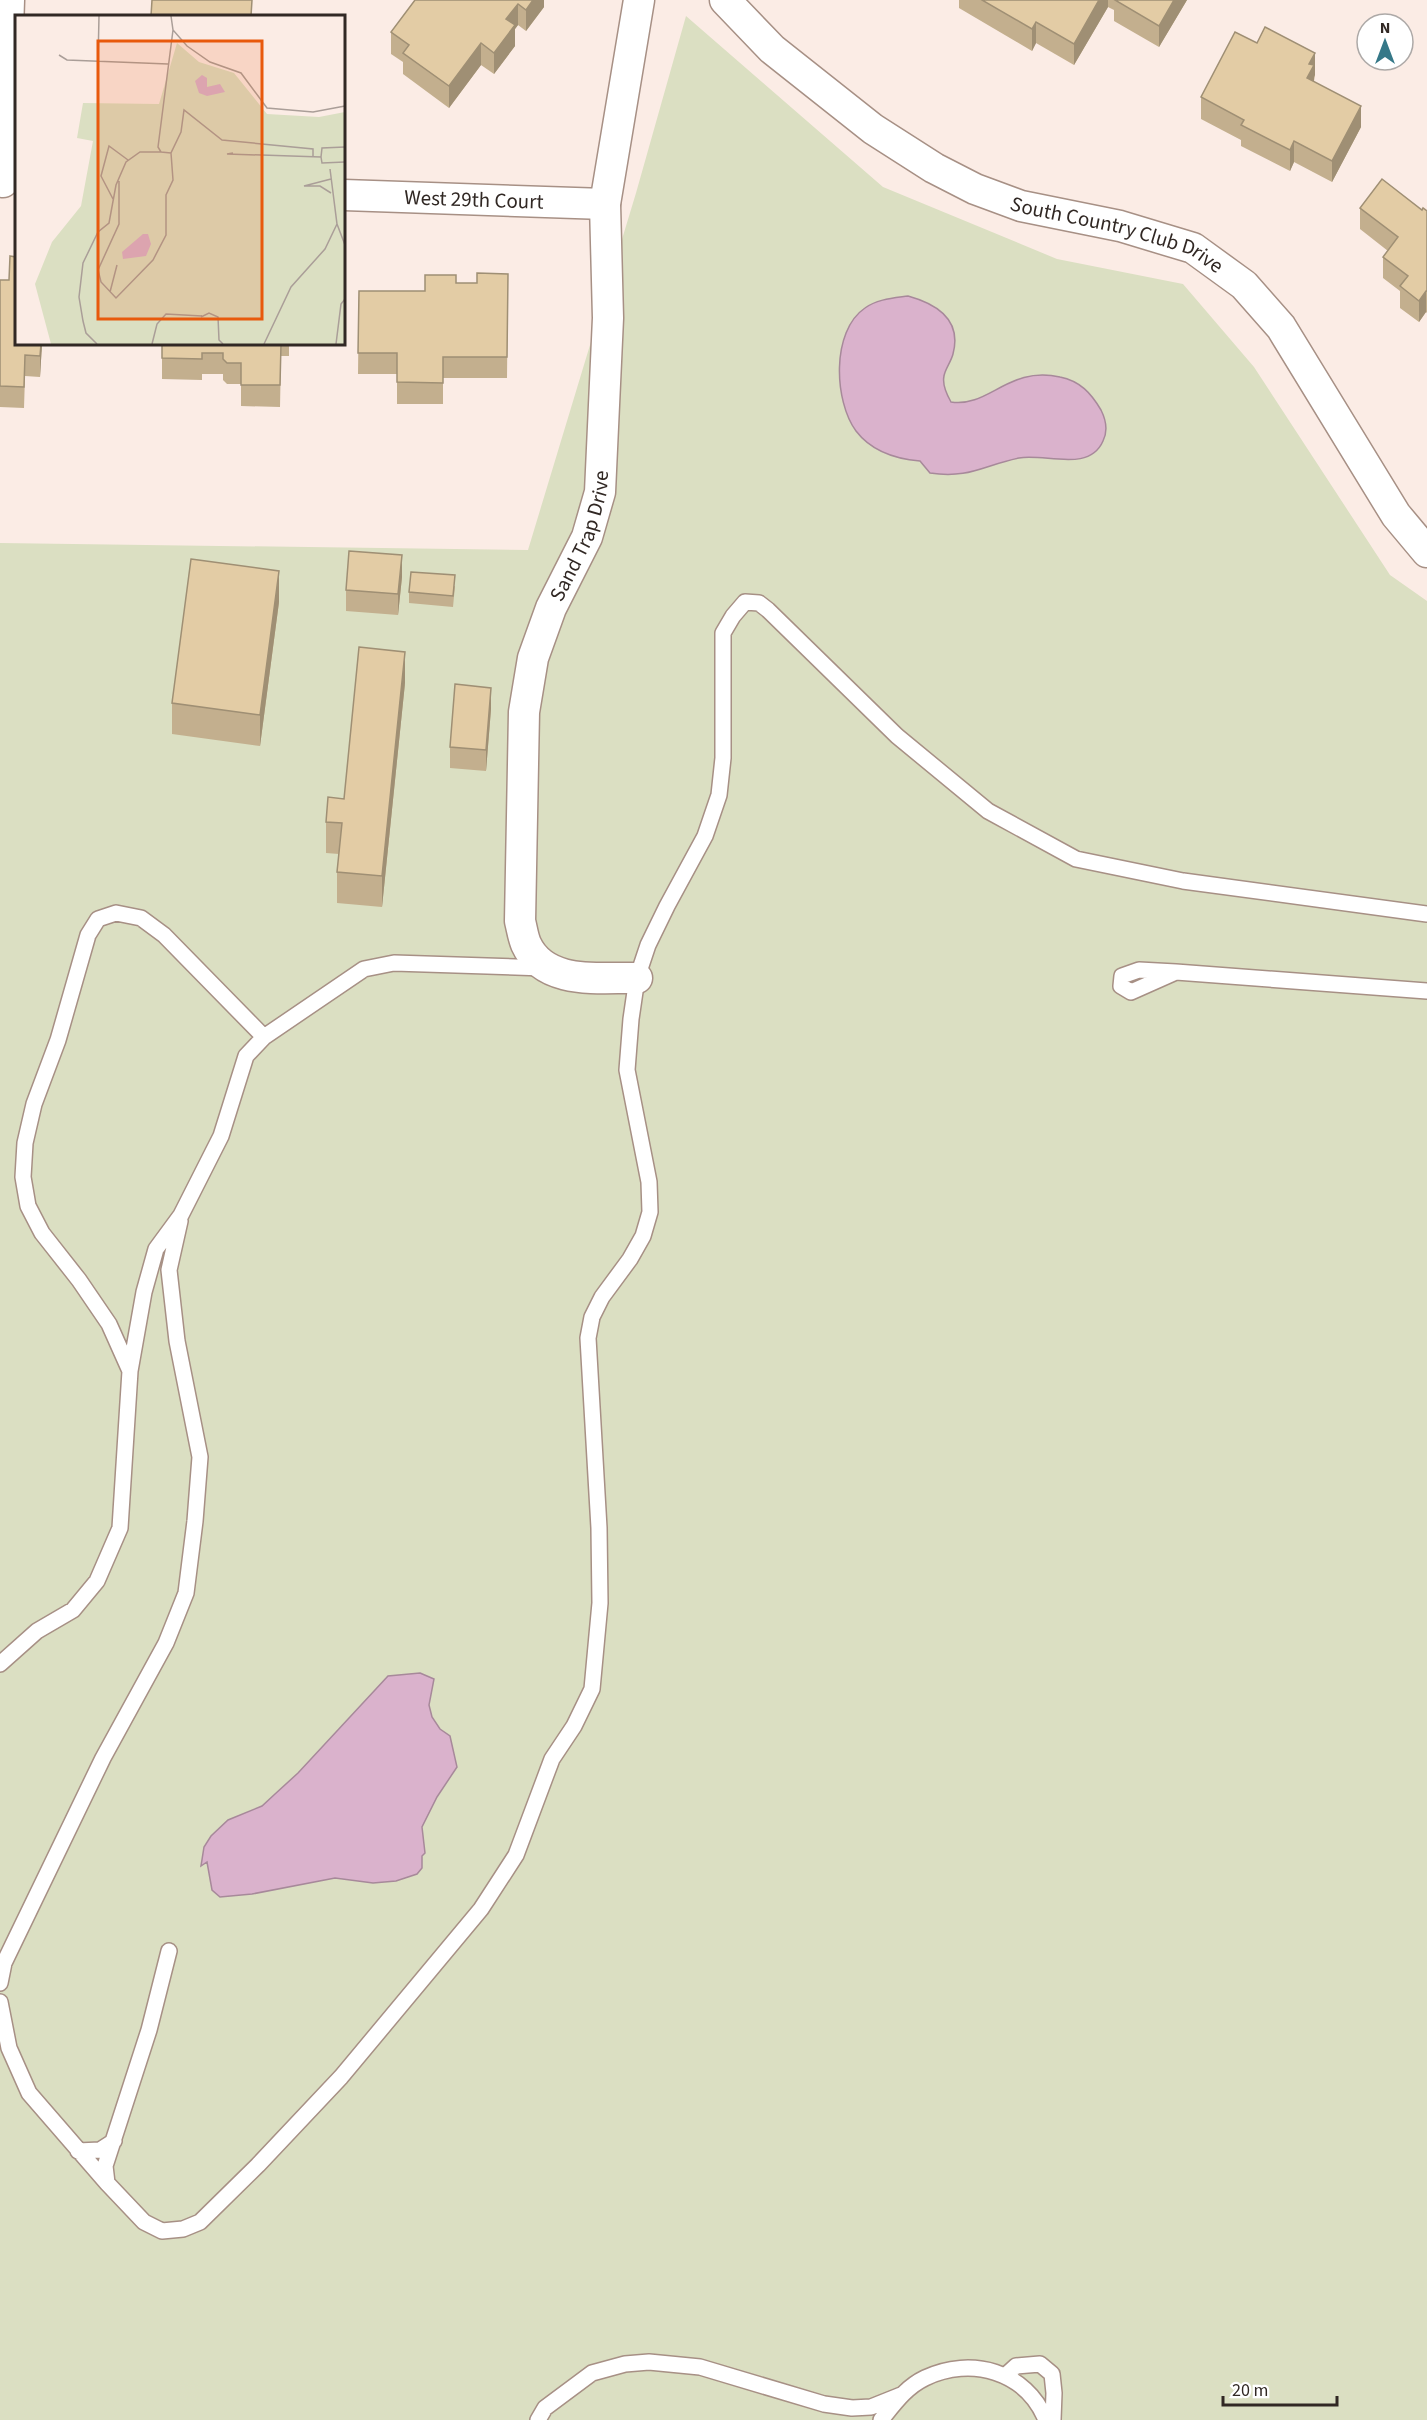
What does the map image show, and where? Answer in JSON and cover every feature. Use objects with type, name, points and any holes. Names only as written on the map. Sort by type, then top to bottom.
[{"type":"street","points":[[7,182],[9,0]]},
{"type":"street","name":"Sand Trap Drive","points":[[546,968],[526,946],[520,921],[524,712],[533,658],[551,608],[586,537],[600,492],[608,318],[605,204],[639,0]]},
{"type":"street","name":"South Country Club Drive","points":[[725,0],[771,49],[873,129],[934,168],[975,189],[1021,206],[1120,226],[1193,248],[1244,285],[1281,327],[1396,515],[1427,552]]},
{"type":"street","name":"West 29th Court","points":[[345,195],[605,204]]},
{"type":"street","points":[[546,968],[572,977],[637,978]]},
{"type":"lane","points":[[0,2002],[9,2048],[29,2093],[78,2151],[144,2222],[162,2231],[183,2229],[200,2222],[258,2165],[340,2077],[481,1909],[516,1855],[552,1759],[574,1726],[592,1689],[600,1603],[599,1528],[588,1338],[592,1317],[602,1297],[630,1259],[643,1236],[650,1212],[649,1182],[627,1070],[637,978],[648,945],[705,836],[719,795],[723,758],[723,633],[745,602],[759,603],[768,610],[897,736],[987,811],[1076,859],[1183,881],[1427,914]]},
{"type":"lane","points":[[130,1371],[109,1324],[79,1280],[42,1233],[28,1206],[23,1177],[25,1143],[34,1104],[58,1040],[88,935],[98,919],[116,913],[141,918],[164,935],[264,1037]]},
{"type":"lane","points":[[246,1056],[264,1037],[364,969],[394,963],[546,968]]},
{"type":"lane","points":[[1176,972],[1427,991]]},
{"type":"lane","points":[[0,1664],[37,1631],[73,1610],[97,1581],[120,1528],[130,1371],[144,1292],[156,1249],[181,1215],[221,1137],[252,1037],[242,1014]]},
{"type":"lane","points":[[0,1983],[4,1963],[103,1758],[166,1643],[186,1593],[200,1457],[177,1341],[169,1270],[181,1215]]},
{"type":"lane","points":[[107,2183],[105,2166],[149,2030],[170,1952]]},
{"type":"lane","points":[[78,2151],[100,2150],[114,2141]]},
{"type":"lane","points":[[538,2420],[545,2408],[592,2373],[625,2364],[649,2362],[700,2367],[824,2404],[852,2408],[867,2413],[871,2420]]},
{"type":"lane","points":[[1005,2376],[1016,2366],[1040,2364],[1052,2374],[1053,2420]]},
{"type":"lane","points":[[881,2420],[901,2396],[924,2378],[962,2366],[997,2371],[1005,2376],[1040,2404],[1046,2420]]},
{"type":"lane","points":[[852,2408],[871,2407],[901,2396]]},
{"type":"green space","points":[[686,16],[883,187],[1057,259],[1183,284],[1254,367],[1390,575],[1427,601],[1427,2420],[0,2420],[0,543],[528,550],[636,193]]},
{"type":"shaded area","points":[[908,296],[929,304],[945,315],[954,332],[953,354],[944,379],[945,390],[951,402],[977,399],[1013,381],[1027,377],[1042,375],[1067,379],[1089,393],[1103,414],[1106,433],[1096,451],[1077,459],[1019,458],[966,473],[944,474],[930,473],[920,461],[893,456],[869,444],[856,431],[843,402],[840,385],[841,349],[854,319],[865,308],[880,301]]},
{"type":"shaded area","points":[[420,1673],[434,1679],[429,1705],[432,1717],[440,1729],[450,1736],[457,1767],[437,1797],[422,1827],[425,1853],[422,1856],[422,1868],[417,1874],[396,1881],[373,1883],[335,1878],[252,1894],[220,1897],[212,1890],[207,1862],[201,1866],[204,1847],[211,1836],[228,1820],[262,1806],[298,1773],[388,1676]]},
{"type":"building","points":[[152,0],[252,0],[251,15],[151,15]]},
{"type":"building","points":[[415,0],[533,0],[526,10],[518,4],[506,19],[515,25],[494,53],[481,43],[449,86],[403,53],[409,45],[391,32]]},
{"type":"building","points":[[982,0],[1099,0],[1074,44],[1036,22],[1032,29]]},
{"type":"building","points":[[1115,0],[1174,0],[1159,26]]},
{"type":"building","points":[[1265,27],[1315,53],[1309,64],[1314,65],[1307,78],[1361,106],[1332,161],[1294,141],[1290,150],[1241,125],[1244,120],[1201,97],[1235,32],[1257,43]]},
{"type":"building","points":[[1382,179],[1422,210],[1423,208],[1427,211],[1427,291],[1419,301],[1400,286],[1408,276],[1383,257],[1398,237],[1360,208]]},
{"type":"building","points":[[10,256],[15,257],[15,345],[41,345],[40,356],[25,355],[24,387],[0,386],[0,280],[9,280]]},
{"type":"building","points":[[477,273],[508,274],[507,357],[443,357],[443,383],[397,382],[397,353],[358,353],[359,291],[425,291],[425,275],[456,275],[456,283],[477,283]]},
{"type":"building","points":[[162,345],[281,345],[280,385],[241,385],[241,363],[227,363],[223,359],[223,353],[202,353],[202,359],[162,358]]},
{"type":"building","points":[[349,551],[402,555],[398,594],[346,590]]},
{"type":"building","points":[[191,559],[279,571],[260,715],[172,703]]},
{"type":"building","points":[[411,572],[455,575],[453,596],[409,592]]},
{"type":"building","points":[[359,647],[405,652],[382,876],[337,872],[342,823],[326,822],[328,797],[344,799]]},
{"type":"building","points":[[455,684],[491,688],[486,750],[450,747]]}]
